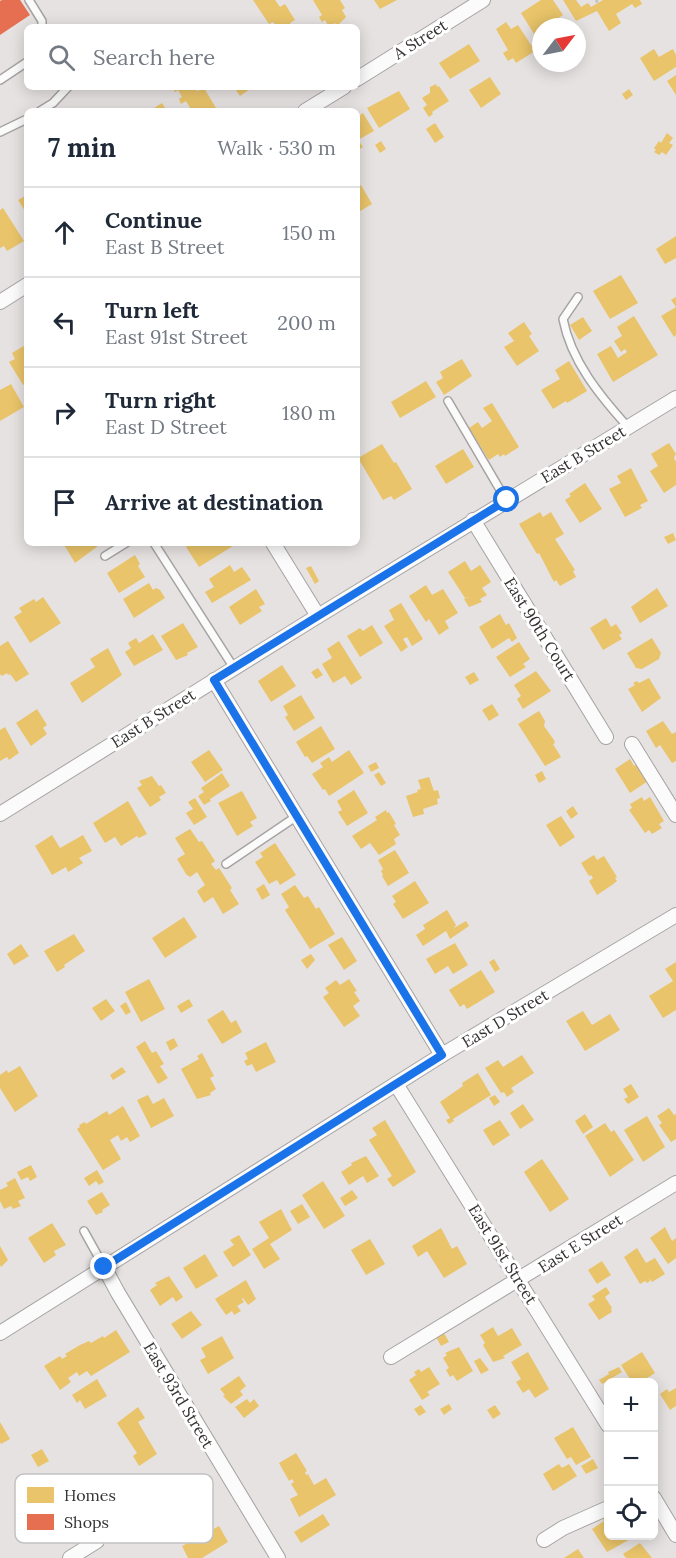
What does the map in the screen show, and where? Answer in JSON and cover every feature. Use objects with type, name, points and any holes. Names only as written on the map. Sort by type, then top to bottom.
[{"type":"street","name":"A Street","points":[[360,77],[483,0]]},
{"type":"street","points":[[310,108],[339,90]]},
{"type":"street","points":[[0,302],[24,287]]},
{"type":"street","name":"East B Street","points":[[0,814],[318,615],[676,398]]},
{"type":"street","name":"East 90th Court","points":[[473,520],[606,737]]},
{"type":"street","points":[[275,546],[318,615]]},
{"type":"street","points":[[214,680],[442,1055]]},
{"type":"street","points":[[632,744],[676,815]]},
{"type":"street","name":"East D Street","points":[[0,1333],[442,1055],[676,915]]},
{"type":"street","name":"East 91st Street","points":[[396,1084],[604,1417]]},
{"type":"street","name":"East E Street","points":[[392,1357],[676,1183]]},
{"type":"street","name":"East 93rd Street","points":[[104,1267],[278,1558]]},
{"type":"street","points":[[658,1505],[676,1535]]},
{"type":"street","points":[[544,1540],[563,1527],[604,1510]]},
{"type":"street","points":[[70,1558],[94,1543]]},
{"type":"lane","points":[[28,0],[42,24]]},
{"type":"lane","points":[[0,80],[24,64]]},
{"type":"lane","points":[[46,108],[53,104],[65,90]]},
{"type":"lane","points":[[0,132],[24,120]]},
{"type":"lane","points":[[578,297],[563,319],[566,337],[598,392],[628,427]]},
{"type":"lane","points":[[448,400],[507,500]]},
{"type":"lane","points":[[105,556],[121,546]]},
{"type":"lane","points":[[156,546],[234,668]]},
{"type":"lane","points":[[226,864],[297,816]]},
{"type":"lane","name":"East 93rd Street","points":[[84,1231],[104,1267]]},
{"type":"building: Homes","points":[[253,0],[275,0],[280,7],[285,4],[295,20],[290,24],[275,24],[273,22],[269,24]]},
{"type":"building: Homes","points":[[313,0],[340,0],[345,8],[342,10],[346,17],[339,24],[327,24],[325,20],[322,22],[319,17],[322,15]]},
{"type":"building: Homes","points":[[374,0],[397,0],[380,9]]},
{"type":"building: Homes","points":[[541,0],[553,0],[563,15],[558,18],[532,18],[532,31],[521,13]]},
{"type":"building: Homes","points":[[563,0],[576,0],[581,7],[588,3],[591,7],[603,0],[640,0],[642,4],[635,8],[632,4],[616,14],[621,23],[609,31],[597,11],[582,18],[574,18]]},
{"type":"building: Homes","points":[[506,22],[511,29],[518,25],[532,46],[532,53],[516,63],[513,58],[508,61],[503,53],[508,50],[496,29]]},
{"type":"building: Homes","points":[[469,44],[480,61],[450,79],[439,63]]},
{"type":"building: Homes","points":[[654,49],[659,57],[673,49],[676,55],[676,67],[654,81],[640,58]]},
{"type":"building: Homes","points":[[676,75],[676,95],[667,81]]},
{"type":"building: Homes","points":[[490,77],[501,94],[481,108],[469,90]]},
{"type":"building: Homes","points":[[436,84],[449,101],[432,112],[433,114],[429,117],[423,108],[427,105],[422,98],[430,93],[430,87]]},
{"type":"building: Homes","points":[[629,89],[633,95],[626,100],[622,94]]},
{"type":"building: Homes","points":[[178,90],[205,90],[216,108],[190,108],[186,101],[181,104],[179,99],[182,97]]},
{"type":"building: Homes","points":[[236,90],[249,90],[240,96]]},
{"type":"building: Homes","points":[[399,91],[410,109],[379,128],[367,108]]},
{"type":"building: Homes","points":[[162,103],[165,108],[154,108]]},
{"type":"building: Homes","points":[[363,113],[374,131],[360,139],[360,115]]},
{"type":"building: Homes","points":[[435,123],[444,137],[435,143],[426,129]]},
{"type":"building: Homes","points":[[667,133],[673,138],[669,143],[673,145],[666,155],[662,152],[659,155],[654,152],[656,150],[654,148],[659,141],[661,143]]},
{"type":"building: Homes","points":[[381,141],[386,149],[380,153],[375,145]]},
{"type":"building: Homes","points":[[360,186],[372,204],[360,211]]},
{"type":"building: Homes","points":[[24,197],[24,209],[18,200]]},
{"type":"building: Homes","points":[[3,208],[24,241],[7,251],[4,246],[0,248],[0,210]]},
{"type":"building: Homes","points":[[676,236],[676,258],[665,264],[656,249]]},
{"type":"building: Homes","points":[[621,275],[638,303],[610,319],[593,291]]},
{"type":"building: Homes","points":[[676,297],[676,307],[671,300]]},
{"type":"building: Homes","points":[[676,307],[676,335],[674,337],[661,316]]},
{"type":"building: Homes","points":[[634,316],[658,355],[613,382],[597,354],[611,346],[618,358],[627,352],[625,349],[621,352],[614,341],[622,336],[617,327]]},
{"type":"building: Homes","points":[[583,317],[592,331],[579,340],[570,325]]},
{"type":"building: Homes","points":[[524,322],[532,334],[529,336],[539,351],[517,366],[504,347],[514,341],[508,333]]},
{"type":"building: Homes","points":[[24,346],[23,385],[9,362],[15,359],[12,353]]},
{"type":"building: Homes","points":[[462,359],[472,376],[444,395],[436,382],[443,378],[440,372]]},
{"type":"building: Homes","points":[[569,361],[587,391],[553,409],[541,390],[560,379],[555,370]]},
{"type":"building: Homes","points":[[426,381],[436,397],[400,418],[391,402]]},
{"type":"building: Homes","points":[[11,384],[24,407],[0,421],[0,390]]},
{"type":"building: Homes","points":[[492,403],[519,447],[505,456],[504,454],[500,457],[498,454],[489,460],[469,428],[478,422],[482,428],[492,421],[483,408]]},
{"type":"building: Homes","points":[[669,443],[676,454],[674,458],[676,485],[664,493],[650,471],[658,466],[651,454]]},
{"type":"building: Homes","points":[[382,444],[412,489],[394,500],[391,496],[383,500],[360,461],[360,457]]},
{"type":"building: Homes","points":[[463,449],[474,467],[446,484],[435,466]]},
{"type":"building: Homes","points":[[631,468],[648,501],[640,505],[642,508],[625,517],[609,489],[621,483],[617,476]]},
{"type":"building: Homes","points":[[585,483],[602,509],[580,523],[565,500],[571,496],[569,494]]},
{"type":"building: Homes","points":[[540,512],[543,517],[551,512],[564,534],[555,539],[575,570],[573,571],[576,577],[560,586],[556,580],[554,582],[539,553],[537,554],[519,524]]},
{"type":"building: Homes","points":[[673,533],[676,540],[668,544],[664,537]]},
{"type":"building: Homes","points":[[65,546],[98,546],[75,563]]},
{"type":"building: Homes","points":[[187,546],[233,546],[199,567]]},
{"type":"building: Homes","points":[[135,555],[140,564],[138,566],[145,577],[119,593],[107,573]]},
{"type":"building: Homes","points":[[465,561],[471,571],[480,565],[491,582],[482,588],[487,595],[480,599],[482,602],[469,607],[464,599],[469,597],[465,598],[448,572]]},
{"type":"building: Homes","points":[[230,565],[234,572],[242,567],[251,580],[212,603],[205,592],[214,587],[209,579]]},
{"type":"building: Homes","points":[[311,566],[319,581],[315,584],[306,568]]},
{"type":"building: Homes","points":[[149,583],[153,590],[156,588],[160,590],[165,598],[134,618],[123,599]]},
{"type":"building: Homes","points":[[426,585],[432,595],[443,589],[458,613],[445,621],[449,628],[439,635],[429,619],[426,622],[409,596]]},
{"type":"building: Homes","points":[[657,588],[668,606],[640,623],[631,607]]},
{"type":"building: Homes","points":[[256,589],[265,604],[259,607],[262,611],[240,625],[229,607]]},
{"type":"building: Homes","points":[[43,597],[61,623],[30,643],[14,617],[22,612],[19,608],[34,599],[36,602]]},
{"type":"building: Homes","points":[[401,603],[423,639],[412,646],[407,637],[403,639],[408,647],[401,652],[384,626],[394,620],[389,610]]},
{"type":"building: Homes","points":[[500,614],[506,625],[509,623],[517,638],[512,642],[509,638],[492,649],[479,627]]},
{"type":"building: Homes","points":[[606,618],[611,627],[616,624],[622,633],[619,635],[622,639],[603,650],[590,628]]},
{"type":"building: Homes","points":[[183,623],[198,647],[187,653],[188,655],[176,660],[161,636]]},
{"type":"building: Homes","points":[[372,625],[383,643],[360,657],[347,636],[360,628],[363,631]]},
{"type":"building: Homes","points":[[153,634],[163,650],[134,666],[125,652],[131,648],[128,643],[136,638],[139,643]]},
{"type":"building: Homes","points":[[652,638],[661,653],[659,659],[642,669],[636,668],[627,653]]},
{"type":"building: Homes","points":[[8,641],[29,674],[16,682],[10,674],[2,676],[0,674],[0,646]]},
{"type":"building: Homes","points":[[339,641],[362,678],[351,685],[345,676],[333,683],[322,664],[332,658],[327,649]]},
{"type":"building: Homes","points":[[519,642],[530,659],[523,664],[526,667],[510,677],[496,657]]},
{"type":"building: Homes","points":[[108,648],[122,675],[82,703],[70,683],[95,667],[90,659]]},
{"type":"building: Homes","points":[[282,665],[296,686],[271,702],[258,681]]},
{"type":"building: Homes","points":[[318,668],[323,675],[316,679],[311,672]]},
{"type":"building: Homes","points":[[536,671],[551,691],[523,709],[517,699],[521,696],[514,685]]},
{"type":"building: Homes","points":[[474,672],[479,680],[470,685],[465,677]]},
{"type":"building: Homes","points":[[649,678],[661,698],[642,712],[628,689],[635,685],[633,683]]},
{"type":"building: Homes","points":[[301,695],[315,718],[294,731],[285,717],[288,715],[283,706]]},
{"type":"building: Homes","points":[[492,704],[499,715],[489,721],[482,710]]},
{"type":"building: Homes","points":[[37,709],[47,725],[43,728],[47,734],[31,746],[16,723]]},
{"type":"building: Homes","points":[[539,711],[545,721],[544,726],[554,740],[553,744],[561,757],[545,766],[518,724]]},
{"type":"building: Homes","points":[[663,721],[672,734],[676,732],[676,761],[672,763],[660,745],[656,748],[646,731]]},
{"type":"building: Homes","points":[[321,726],[335,749],[312,763],[307,756],[305,757],[296,742]]},
{"type":"building: Homes","points":[[5,727],[19,753],[9,760],[7,757],[0,761],[0,730]]},
{"type":"building: Homes","points":[[209,750],[223,770],[205,782],[191,762]]},
{"type":"building: Homes","points":[[349,750],[364,773],[329,796],[312,774],[323,767],[320,763],[329,757],[332,762]]},
{"type":"building: Homes","points":[[630,759],[634,766],[637,764],[648,781],[630,793],[615,769]]},
{"type":"building: Homes","points":[[376,762],[379,768],[371,772],[368,766]]},
{"type":"building: Homes","points":[[542,771],[546,779],[539,783],[535,775]]},
{"type":"building: Homes","points":[[379,772],[386,783],[381,786],[374,775]]},
{"type":"building: Homes","points":[[222,773],[230,786],[204,805],[198,796],[204,792],[201,788]]},
{"type":"building: Homes","points":[[152,776],[166,793],[159,797],[161,800],[150,807],[137,788],[142,785],[139,781]]},
{"type":"building: Homes","points":[[429,777],[434,791],[438,790],[440,798],[437,799],[438,804],[423,809],[424,814],[413,817],[406,796],[421,789],[418,780]]},
{"type":"building: Homes","points":[[354,790],[368,813],[347,826],[338,812],[342,810],[337,801]]},
{"type":"building: Homes","points":[[242,791],[257,818],[250,822],[253,826],[237,836],[218,803]]},
{"type":"building: Homes","points":[[642,797],[644,801],[650,797],[664,821],[659,824],[662,828],[652,834],[649,830],[645,833],[629,810],[632,808],[630,804]]},
{"type":"building: Homes","points":[[195,798],[207,817],[194,825],[186,813],[193,809],[188,802]]},
{"type":"building: Homes","points":[[128,801],[147,834],[139,838],[137,836],[121,846],[115,837],[105,843],[93,823]]},
{"type":"building: Homes","points":[[573,806],[578,814],[571,819],[566,811]]},
{"type":"building: Homes","points":[[386,810],[396,824],[394,825],[400,835],[394,839],[396,844],[379,855],[370,843],[361,849],[352,836],[377,820],[375,817]]},
{"type":"building: Homes","points":[[561,816],[575,837],[560,847],[546,825]]},
{"type":"building: Homes","points":[[190,829],[199,842],[202,841],[215,861],[211,864],[216,870],[219,868],[239,904],[223,914],[213,897],[204,903],[197,891],[205,885],[197,872],[190,877],[186,874],[177,859],[185,854],[175,838]]},
{"type":"building: Homes","points":[[52,835],[60,848],[83,835],[92,851],[79,858],[83,863],[68,872],[66,867],[52,875],[35,846]]},
{"type":"building: Homes","points":[[275,843],[296,875],[280,885],[277,880],[269,884],[255,862],[263,857],[260,853]]},
{"type":"building: Homes","points":[[395,850],[409,873],[388,886],[382,876],[383,869],[378,860]]},
{"type":"building: Homes","points":[[594,855],[597,860],[604,856],[617,877],[615,878],[617,881],[597,895],[589,881],[593,878],[589,876],[581,863]]},
{"type":"building: Homes","points":[[415,881],[429,903],[403,919],[393,904],[396,902],[392,896]]},
{"type":"building: Homes","points":[[264,884],[270,895],[262,900],[256,889]]},
{"type":"building: Homes","points":[[295,885],[304,898],[308,896],[316,909],[319,907],[335,934],[310,949],[285,910],[289,907],[281,894]]},
{"type":"building: Homes","points":[[447,910],[456,925],[454,928],[466,921],[469,926],[450,939],[446,931],[423,946],[416,935],[425,929],[423,925]]},
{"type":"building: Homes","points":[[184,917],[197,937],[165,958],[152,938]]},
{"type":"building: Homes","points":[[74,934],[85,951],[57,972],[44,951]]},
{"type":"building: Homes","points":[[342,937],[357,961],[344,970],[328,945]]},
{"type":"building: Homes","points":[[455,943],[468,965],[453,974],[448,966],[435,974],[426,959]]},
{"type":"building: Homes","points":[[21,944],[29,956],[14,965],[7,954]]},
{"type":"building: Homes","points":[[311,954],[315,960],[307,969],[301,960]]},
{"type":"building: Homes","points":[[494,959],[500,969],[495,972],[489,962]]},
{"type":"building: Homes","points":[[676,962],[676,1010],[663,1018],[649,996],[673,981],[665,969]]},
{"type":"building: Homes","points":[[481,970],[495,992],[467,1009],[464,1004],[460,1007],[449,990]]},
{"type":"building: Homes","points":[[149,979],[165,1009],[141,1022],[125,992]]},
{"type":"building: Homes","points":[[349,979],[360,1001],[353,1006],[360,1016],[344,1027],[323,997],[329,993],[325,988],[336,980],[340,985]]},
{"type":"building: Homes","points":[[106,999],[115,1011],[101,1021],[92,1008]]},
{"type":"building: Homes","points":[[189,999],[193,1006],[181,1013],[177,1006]]},
{"type":"building: Homes","points":[[126,1002],[131,1012],[126,1015],[120,1006]]},
{"type":"building: Homes","points":[[223,1010],[231,1023],[236,1020],[242,1032],[222,1044],[207,1020]]},
{"type":"building: Homes","points":[[583,1011],[592,1025],[610,1014],[620,1030],[585,1051],[566,1021]]},
{"type":"building: Homes","points":[[174,1038],[178,1046],[170,1051],[166,1042]]},
{"type":"building: Homes","points":[[145,1041],[152,1053],[156,1051],[164,1064],[160,1066],[168,1078],[158,1084],[136,1047]]},
{"type":"building: Homes","points":[[266,1042],[276,1062],[256,1072],[252,1064],[247,1066],[244,1061],[248,1059],[245,1053]]},
{"type":"building: Homes","points":[[202,1053],[214,1076],[210,1078],[216,1089],[210,1093],[211,1095],[197,1099],[181,1069],[199,1059],[197,1056]]},
{"type":"building: Homes","points":[[522,1055],[534,1073],[511,1088],[514,1092],[507,1097],[504,1092],[501,1093],[485,1068],[498,1060],[503,1067]]},
{"type":"building: Homes","points":[[20,1066],[38,1096],[15,1112],[0,1088],[0,1075]]},
{"type":"building: Homes","points":[[122,1067],[126,1072],[113,1080],[110,1075]]},
{"type":"building: Homes","points":[[478,1073],[491,1095],[453,1119],[454,1121],[449,1124],[446,1120],[450,1118],[440,1102]]},
{"type":"building: Homes","points":[[631,1084],[639,1097],[628,1104],[624,1099],[628,1097],[623,1089]]},
{"type":"building: Homes","points":[[148,1095],[153,1104],[164,1098],[174,1116],[151,1128],[137,1100]]},
{"type":"building: Homes","points":[[495,1095],[500,1102],[494,1106],[489,1098]]},
{"type":"building: Homes","points":[[523,1104],[534,1120],[520,1129],[510,1113]]},
{"type":"building: Homes","points":[[123,1106],[140,1136],[130,1142],[127,1137],[121,1141],[118,1135],[110,1140],[121,1159],[103,1170],[77,1129],[79,1125],[85,1122],[86,1124],[107,1111],[109,1115]]},
{"type":"building: Homes","points":[[669,1108],[674,1115],[676,1114],[676,1139],[671,1142],[659,1125],[662,1123],[657,1116]]},
{"type":"building: Homes","points":[[585,1114],[593,1127],[583,1134],[575,1121]]},
{"type":"building: Homes","points":[[647,1116],[665,1147],[643,1162],[624,1130]]},
{"type":"building: Homes","points":[[385,1120],[416,1172],[393,1187],[387,1179],[392,1176],[369,1140],[377,1135],[372,1128]]},
{"type":"building: Homes","points":[[500,1120],[510,1135],[493,1146],[483,1130]]},
{"type":"building: Homes","points":[[605,1123],[611,1132],[614,1130],[634,1160],[610,1177],[585,1136]]},
{"type":"building: Homes","points":[[366,1156],[379,1176],[367,1183],[363,1176],[349,1185],[341,1172],[352,1165],[351,1163]]},
{"type":"building: Homes","points":[[542,1159],[569,1199],[550,1212],[524,1172]]},
{"type":"building: Homes","points":[[31,1165],[37,1177],[30,1181],[28,1177],[21,1180],[17,1172]]},
{"type":"building: Homes","points":[[97,1170],[104,1182],[99,1185],[96,1181],[89,1186],[84,1178]]},
{"type":"building: Homes","points":[[15,1178],[25,1198],[18,1201],[21,1206],[4,1209],[0,1201],[0,1190],[8,1186],[6,1183]]},
{"type":"building: Homes","points":[[323,1181],[345,1216],[324,1229],[302,1195]]},
{"type":"building: Homes","points":[[352,1190],[358,1198],[345,1206],[340,1198]]},
{"type":"building: Homes","points":[[102,1192],[110,1205],[96,1215],[87,1201]]},
{"type":"building: Homes","points":[[302,1204],[310,1217],[298,1224],[290,1211]]},
{"type":"building: Homes","points":[[281,1209],[292,1230],[270,1244],[280,1259],[264,1269],[252,1249],[269,1238],[259,1222]]},
{"type":"building: Homes","points":[[52,1223],[66,1245],[54,1251],[56,1255],[44,1263],[28,1238]]},
{"type":"building: Homes","points":[[665,1227],[672,1241],[676,1238],[676,1258],[668,1264],[650,1238]]},
{"type":"building: Homes","points":[[441,1228],[452,1249],[457,1246],[467,1264],[444,1278],[427,1251],[418,1257],[412,1246]]},
{"type":"building: Homes","points":[[239,1235],[251,1255],[233,1267],[223,1252],[234,1245],[230,1240]]},
{"type":"building: Homes","points":[[370,1239],[385,1264],[366,1275],[351,1250]]},
{"type":"building: Homes","points":[[0,1246],[8,1260],[1,1267],[0,1265]]},
{"type":"building: Homes","points":[[637,1248],[646,1263],[655,1258],[665,1274],[652,1282],[649,1278],[650,1281],[647,1283],[645,1281],[640,1284],[624,1257]]},
{"type":"building: Homes","points":[[205,1254],[218,1276],[196,1289],[183,1268]]},
{"type":"building: Homes","points":[[602,1261],[611,1275],[597,1284],[588,1270]]},
{"type":"building: Homes","points":[[169,1276],[183,1297],[176,1302],[173,1297],[160,1306],[150,1290],[157,1285],[155,1283]]},
{"type":"building: Homes","points":[[246,1280],[256,1299],[248,1305],[243,1298],[244,1302],[237,1306],[241,1311],[234,1315],[232,1311],[226,1315],[215,1299]]},
{"type":"building: Homes","points":[[606,1287],[610,1293],[605,1297],[612,1312],[599,1320],[588,1304],[595,1300],[592,1296]]},
{"type":"building: Homes","points":[[191,1311],[202,1325],[182,1339],[171,1324]]},
{"type":"building: Homes","points":[[493,1327],[498,1336],[512,1328],[522,1345],[503,1356],[505,1358],[493,1362],[480,1335]]},
{"type":"building: Homes","points":[[116,1330],[130,1352],[91,1376],[87,1371],[79,1376],[77,1372],[68,1378],[71,1382],[60,1390],[44,1366],[60,1356],[62,1359],[67,1356],[65,1354],[80,1345],[89,1341],[91,1343],[103,1336],[104,1338]]},
{"type":"building: Homes","points":[[444,1333],[449,1342],[441,1346],[436,1337]]},
{"type":"building: Homes","points":[[222,1336],[234,1358],[208,1374],[200,1360],[206,1357],[201,1348]]},
{"type":"building: Homes","points":[[459,1347],[473,1371],[457,1381],[453,1375],[450,1377],[446,1370],[449,1368],[443,1358],[447,1355],[445,1353]]},
{"type":"building: Homes","points":[[528,1352],[549,1389],[535,1398],[529,1389],[523,1393],[516,1382],[521,1379],[511,1362]]},
{"type":"building: Homes","points":[[642,1352],[655,1373],[647,1378],[629,1378],[621,1365]]},
{"type":"building: Homes","points":[[480,1358],[489,1370],[481,1374],[474,1361]]},
{"type":"building: Homes","points":[[429,1367],[440,1384],[427,1392],[430,1395],[422,1400],[409,1380],[416,1375],[414,1372],[419,1369],[421,1372]]},
{"type":"building: Homes","points":[[619,1367],[622,1372],[612,1378],[604,1378],[602,1384],[599,1380],[609,1374],[608,1372]]},
{"type":"building: Homes","points":[[239,1376],[246,1386],[240,1391],[243,1395],[231,1404],[220,1389]]},
{"type":"building: Homes","points":[[97,1379],[107,1396],[85,1409],[80,1400],[77,1403],[72,1395]]},
{"type":"building: Homes","points":[[676,1388],[676,1406],[670,1410],[660,1394],[667,1389],[669,1392]]},
{"type":"building: Homes","points":[[247,1399],[250,1403],[254,1399],[259,1406],[244,1418],[235,1407]]},
{"type":"building: Homes","points":[[449,1404],[452,1409],[444,1415],[440,1409]]},
{"type":"building: Homes","points":[[421,1405],[426,1412],[419,1416],[414,1409]]},
{"type":"building: Homes","points":[[495,1405],[501,1414],[493,1419],[487,1410]]},
{"type":"building: Homes","points":[[138,1407],[145,1418],[138,1422],[157,1454],[139,1466],[133,1456],[137,1453],[117,1423]]},
{"type":"building: Homes","points":[[0,1422],[10,1439],[1,1444],[0,1442]]},
{"type":"building: Homes","points":[[573,1427],[591,1457],[576,1465],[571,1457],[567,1459],[554,1438]]},
{"type":"building: Homes","points":[[42,1449],[49,1461],[38,1467],[31,1455]]},
{"type":"building: Homes","points":[[296,1453],[307,1471],[306,1475],[308,1474],[314,1485],[326,1478],[336,1495],[299,1517],[290,1499],[298,1495],[291,1484],[294,1482],[292,1479],[289,1481],[279,1463]]},
{"type":"building: Homes","points":[[593,1459],[598,1468],[586,1474],[581,1466]]},
{"type":"building: Homes","points":[[559,1464],[562,1468],[569,1464],[577,1476],[553,1491],[543,1474]]},
{"type":"building: Homes","points":[[323,1514],[330,1525],[301,1543],[294,1532]]},
{"type":"building: Homes","points":[[604,1521],[604,1540],[629,1540],[607,1552],[592,1529]]},
{"type":"building: Homes","points":[[219,1526],[228,1542],[202,1558],[188,1558],[182,1546],[188,1543],[213,1543],[213,1529]]},
{"type":"building: Homes","points":[[640,1543],[652,1558],[626,1558],[623,1554]]},
{"type":"building: Homes","points":[[578,1549],[584,1558],[564,1558]]},
{"type":"building: Shops","points":[[20,0],[30,15],[0,35],[0,1]]},
{"type":"route","points":[[104,1267],[442,1055],[214,680],[507,500]]}]
